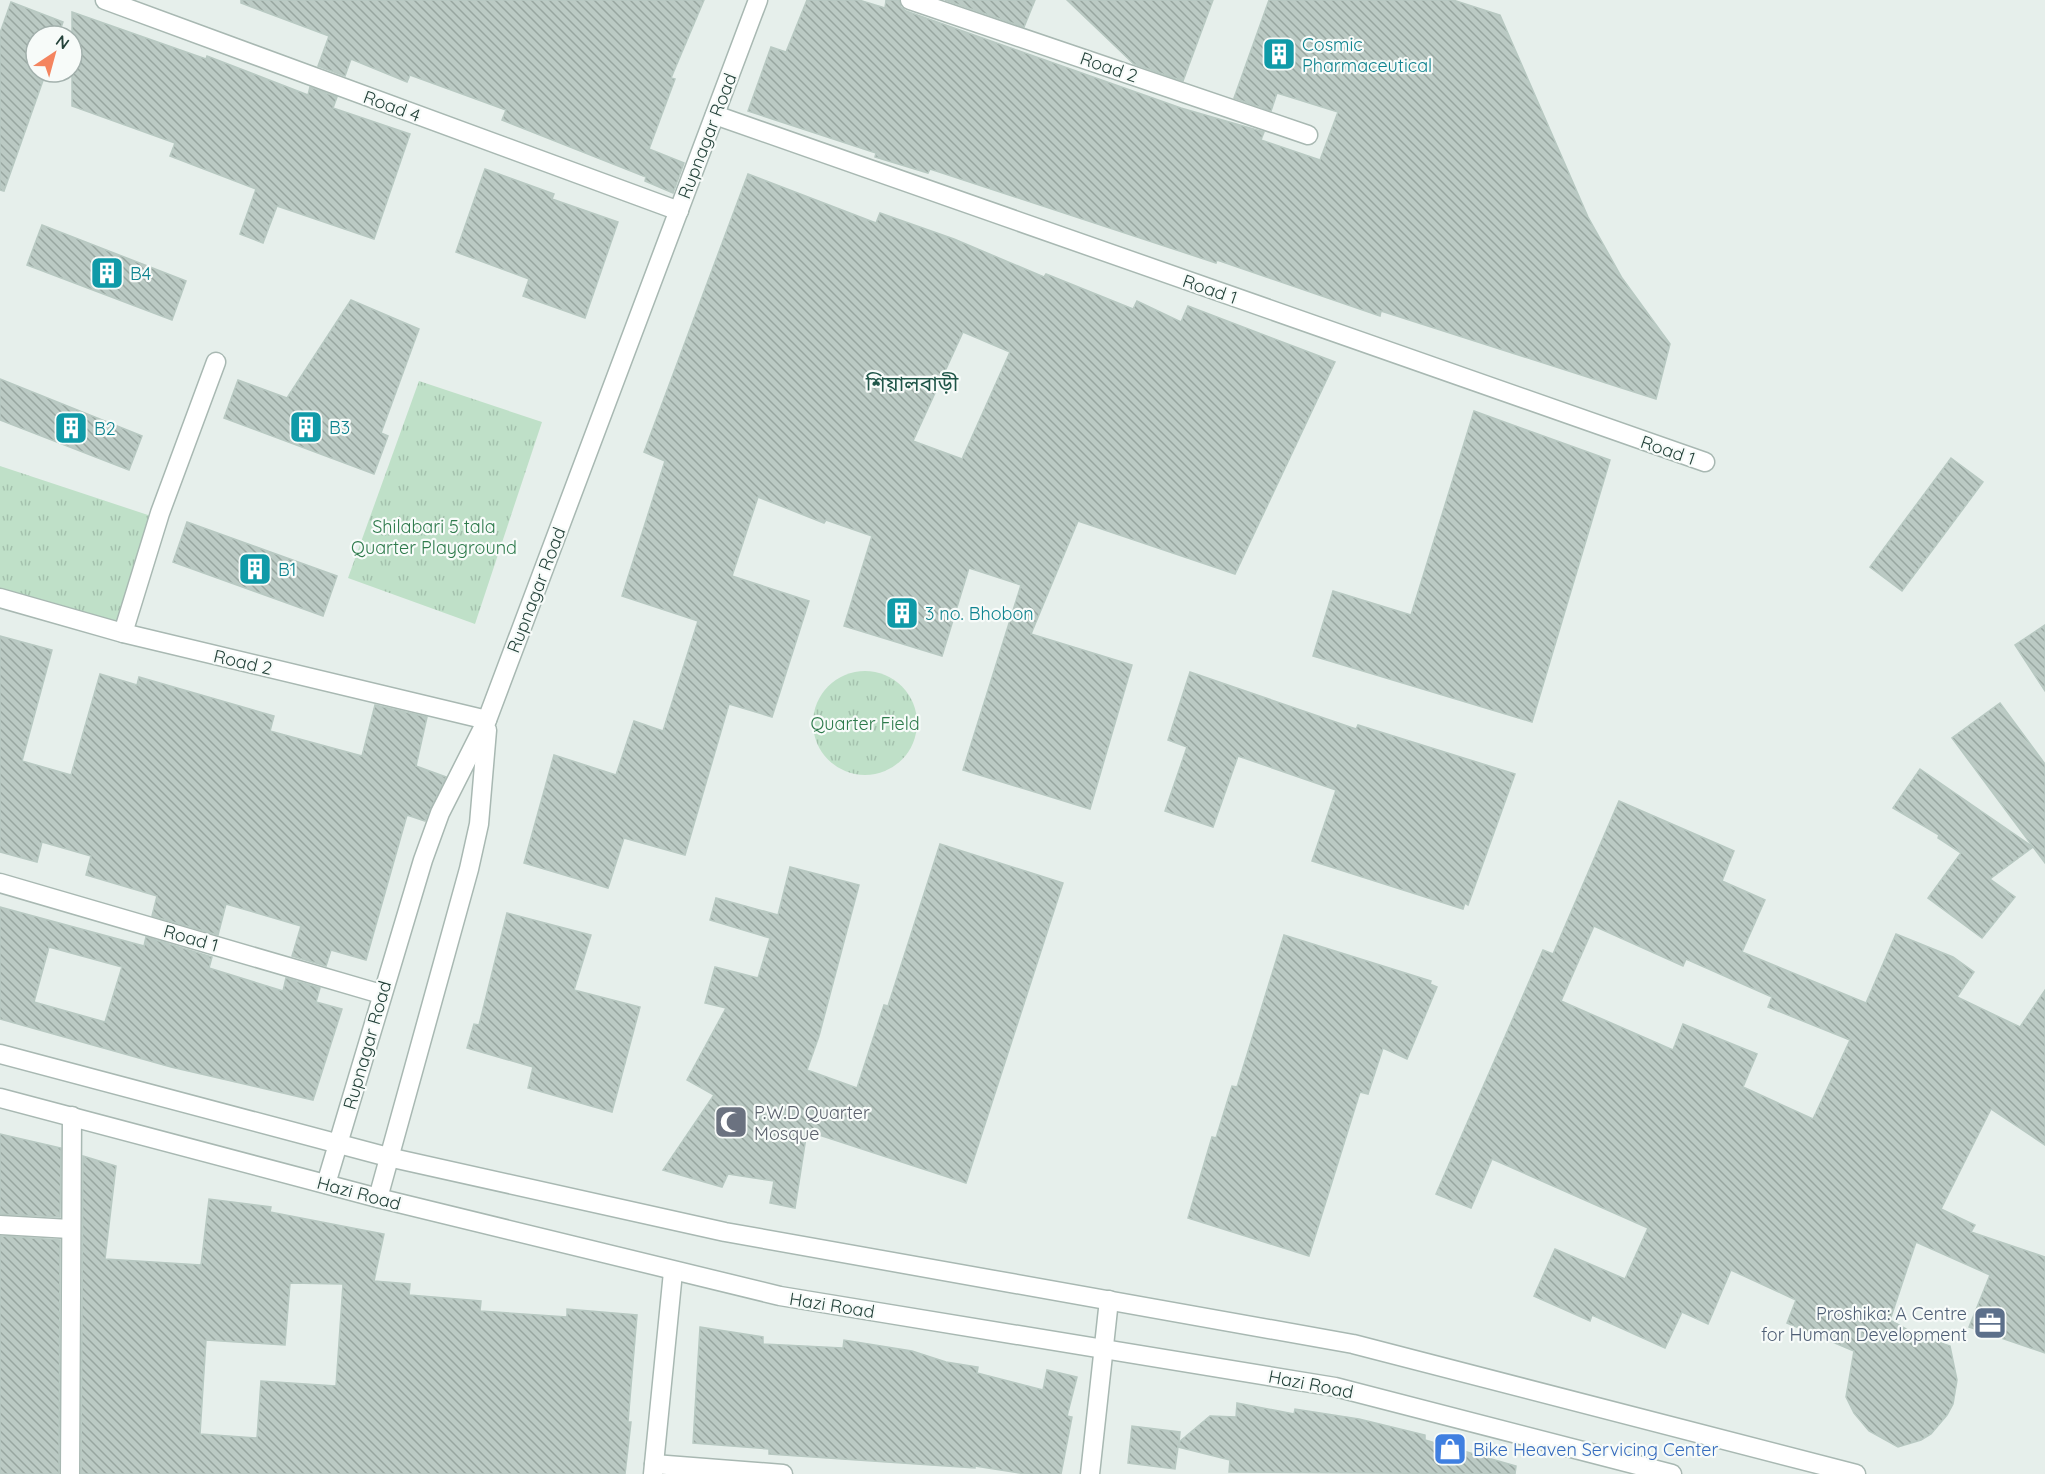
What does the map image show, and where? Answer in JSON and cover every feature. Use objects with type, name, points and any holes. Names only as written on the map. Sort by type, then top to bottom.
[{"type":"street","name":"Road 4","points":[[105,0],[679,211]]},
{"type":"street","name":"Rupnagar Road","points":[[326,1184],[381,994],[440,813],[487,720],[758,0]]},
{"type":"street","name":"Road 2","points":[[910,0],[1308,135]]},
{"type":"street","name":"Road 1","points":[[715,115],[1705,462]]},
{"type":"street","points":[[123,633],[159,513],[216,362]]},
{"type":"street","name":"Road 2","points":[[0,598],[123,633],[487,720]]},
{"type":"street","points":[[378,1198],[469,869],[479,824],[487,720]]},
{"type":"street","name":"Road 1","points":[[0,883],[381,994]]},
{"type":"street","points":[[0,1054],[70,1075],[388,1157],[725,1232],[1353,1344],[1857,1474]]},
{"type":"street","name":"Hazi Road","points":[[0,1098],[378,1198],[673,1272],[780,1296],[1335,1387],[1672,1474]]},
{"type":"street","points":[[70,1474],[72,1116]]},
{"type":"street","points":[[0,1226],[70,1229]]},
{"type":"street","points":[[673,1272],[653,1469],[783,1474]]},
{"type":"street","points":[[1090,1474],[1109,1300]]},
{"type":"green space","name":"Shilabari 5 tala Quarter Playground","points":[[419,381],[542,422],[475,624],[348,578]]},
{"type":"green space","points":[[0,466],[151,516],[120,625],[0,589]]},
{"type":"green space","name":"Quarter Field","points":[[865,671],[885,675],[894,680],[908,694],[913,703],[917,723],[913,743],[908,752],[894,766],[885,771],[865,775],[845,771],[836,766],[822,752],[817,743],[813,723],[817,703],[822,694],[836,680],[845,675]]},
{"type":"building","points":[[241,0],[704,0],[671,78],[675,79],[649,149],[684,163],[673,193],[645,181],[646,177],[502,120],[506,110],[410,75],[407,82],[351,59],[345,76],[318,66],[329,36],[241,3]]},
{"type":"building","points":[[807,0],[859,0],[885,8],[886,0],[899,0],[901,7],[906,11],[1181,108],[1264,132],[1261,140],[1320,160],[1338,112],[1277,93],[1271,111],[1234,98],[1269,0],[1453,0],[1500,15],[1588,217],[1622,278],[1670,344],[1656,399],[1381,311],[1380,316],[1217,260],[1216,263],[930,169],[928,173],[875,157],[876,153],[748,111],[771,47],[786,52]]},
{"type":"building","points":[[945,0],[1035,0],[1024,27]]},
{"type":"building","points":[[1067,0],[1213,0],[1183,81],[1134,64]]},
{"type":"building","points":[[11,2],[63,22],[62,24],[24,24],[24,84],[42,84],[4,191],[0,190],[0,33]]},
{"type":"building","points":[[72,12],[206,59],[207,56],[308,95],[310,87],[337,97],[333,108],[410,134],[374,239],[277,206],[263,243],[240,234],[256,189],[170,156],[175,143],[72,106],[72,84],[84,84],[84,24],[72,24]]},
{"type":"building","points":[[485,169],[554,194],[552,199],[618,222],[585,318],[523,296],[529,279],[456,252]]},
{"type":"building","points":[[748,174],[876,223],[880,213],[954,239],[1044,277],[1046,274],[1133,309],[1137,301],[1181,322],[1188,306],[1335,362],[1235,574],[1078,521],[1031,634],[1132,665],[1090,809],[963,770],[1021,585],[969,568],[942,656],[844,626],[872,536],[826,520],[824,523],[758,497],[732,576],[809,601],[772,717],[729,704],[685,855],[624,838],[608,888],[524,863],[554,755],[616,775],[634,721],[663,731],[698,621],[622,596],[665,461],[644,452]],"holes":[[[963,332],[1010,352],[962,459],[913,441]]]},
{"type":"building","name":"B4","points":[[42,225],[186,281],[172,320],[27,265]]},
{"type":"building","points":[[351,300],[419,329],[381,433],[388,436],[374,474],[224,418],[238,380],[287,398]]},
{"type":"building","name":"B2","points":[[0,379],[142,436],[129,470],[0,420]]},
{"type":"building","points":[[1474,411],[1610,460],[1532,722],[1313,656],[1333,591],[1411,615]]},
{"type":"building","points":[[1951,458],[1983,482],[1902,591],[1870,567]]},
{"type":"building","name":"B1","points":[[187,522],[337,576],[323,616],[173,562]]},
{"type":"building","points":[[2045,625],[2045,691],[2015,645]]},
{"type":"building","points":[[0,636],[52,650],[22,761],[71,775],[100,674],[137,685],[139,677],[274,716],[270,731],[362,756],[375,705],[427,717],[416,766],[446,777],[425,821],[407,815],[366,960],[331,950],[326,966],[292,956],[301,926],[226,904],[218,935],[152,916],[157,896],[86,875],[91,856],[42,842],[37,862],[0,852]]},
{"type":"building","points":[[1190,672],[1356,729],[1358,725],[1515,774],[1468,905],[1465,903],[1463,909],[1312,861],[1336,790],[1238,756],[1213,827],[1165,811],[1187,747],[1168,740]]},
{"type":"building","points":[[2000,703],[2045,764],[2045,863],[1952,738]]},
{"type":"building","points":[[1920,769],[2033,847],[1990,879],[2015,897],[1982,938],[1928,898],[1961,853],[1938,838],[1939,835],[1893,808]]},
{"type":"building","points":[[1619,801],[1734,851],[1722,881],[1765,900],[1742,952],[1866,1003],[1896,934],[1953,957],[1974,972],[1957,997],[2020,1027],[2045,990],[2045,1145],[1991,1109],[1941,1209],[1975,1225],[1971,1232],[2045,1257],[2045,1353],[1969,1327],[1990,1275],[1916,1242],[1890,1320],[1915,1334],[1950,1346],[1957,1380],[1953,1404],[1931,1434],[1921,1440],[1898,1447],[1869,1431],[1854,1413],[1846,1397],[1854,1351],[1787,1323],[1796,1300],[1731,1270],[1708,1324],[1682,1312],[1665,1348],[1592,1315],[1590,1321],[1534,1296],[1555,1249],[1625,1279],[1648,1228],[1492,1159],[1471,1208],[1436,1194],[1543,950],[1553,954]],"holes":[[[1594,926],[1683,966],[1686,959],[1772,997],[1768,1007],[1850,1040],[1813,1119],[1743,1087],[1757,1054],[1683,1024],[1673,1050],[1561,1001]]]},
{"type":"building","points":[[940,844],[1063,883],[966,1183],[807,1131],[795,1208],[770,1203],[774,1181],[728,1174],[722,1187],[663,1170],[714,1095],[687,1080],[726,1008],[705,1003],[715,967],[758,978],[770,938],[710,920],[716,898],[778,915],[790,867],[859,885],[819,1036],[807,1070],[857,1088],[884,1005],[888,1006]]},
{"type":"building","points":[[0,907],[144,946],[146,937],[212,957],[209,968],[283,991],[286,978],[320,988],[316,1002],[342,1009],[313,1100],[171,1067],[0,1019]],"holes":[[[49,947],[122,967],[105,1022],[34,1002]]]},
{"type":"building","points":[[507,913],[591,935],[574,990],[640,1007],[612,1112],[528,1088],[533,1067],[467,1048],[474,1024],[479,1025]]},
{"type":"building","points":[[1284,935],[1431,981],[1430,984],[1437,987],[1407,1059],[1383,1048],[1368,1094],[1360,1092],[1309,1256],[1188,1218],[1212,1137],[1216,1138],[1232,1086],[1237,1087]]},
{"type":"building","points":[[0,1134],[61,1148],[60,1217],[0,1214]]},
{"type":"building","points":[[83,1156],[116,1166],[105,1259],[201,1265],[209,1199],[271,1207],[270,1212],[384,1234],[374,1281],[410,1284],[409,1295],[481,1301],[480,1311],[567,1317],[567,1309],[637,1315],[628,1422],[631,1422],[625,1474],[81,1474]],"holes":[[[290,1283],[343,1284],[336,1386],[261,1381],[257,1438],[200,1434],[206,1340],[285,1345]]]},
{"type":"building","points":[[0,1236],[60,1240],[59,1474],[0,1474]]},
{"type":"building","points":[[700,1327],[763,1337],[763,1344],[843,1348],[844,1340],[912,1351],[946,1362],[978,1367],[977,1373],[1043,1390],[1047,1370],[1077,1377],[1067,1416],[1072,1417],[1061,1474],[1026,1474],[975,1466],[975,1468],[769,1454],[769,1449],[693,1443]]},
{"type":"building","points":[[1237,1403],[1294,1414],[1295,1409],[1359,1419],[1425,1435],[1425,1440],[1516,1466],[1515,1474],[1229,1472],[1230,1460],[1178,1447],[1175,1469],[1128,1463],[1132,1426],[1180,1432],[1179,1442],[1210,1416],[1236,1417]]},
{"type":"place","name":"Cosmic Pharmaceutical","points":[[1279,54]]},
{"type":"place","name":"B4","points":[[107,273]]},
{"type":"place","name":"B3","points":[[306,427]]},
{"type":"place","name":"B2","points":[[71,428]]},
{"type":"place","name":"B1","points":[[255,569]]},
{"type":"place","name":"3 no. Bhobon","points":[[902,613]]},
{"type":"place","name":"P.W.D Quarter Mosque","points":[[731,1122]]},
{"type":"place","name":"Proshika: A Centre for Human Development","points":[[1990,1323]]},
{"type":"place","name":"Bike Heaven Servicing Center","points":[[1450,1449]]},
{"type":"district","name":"শিয়ালবাড়ী","points":[[912,383]]}]
